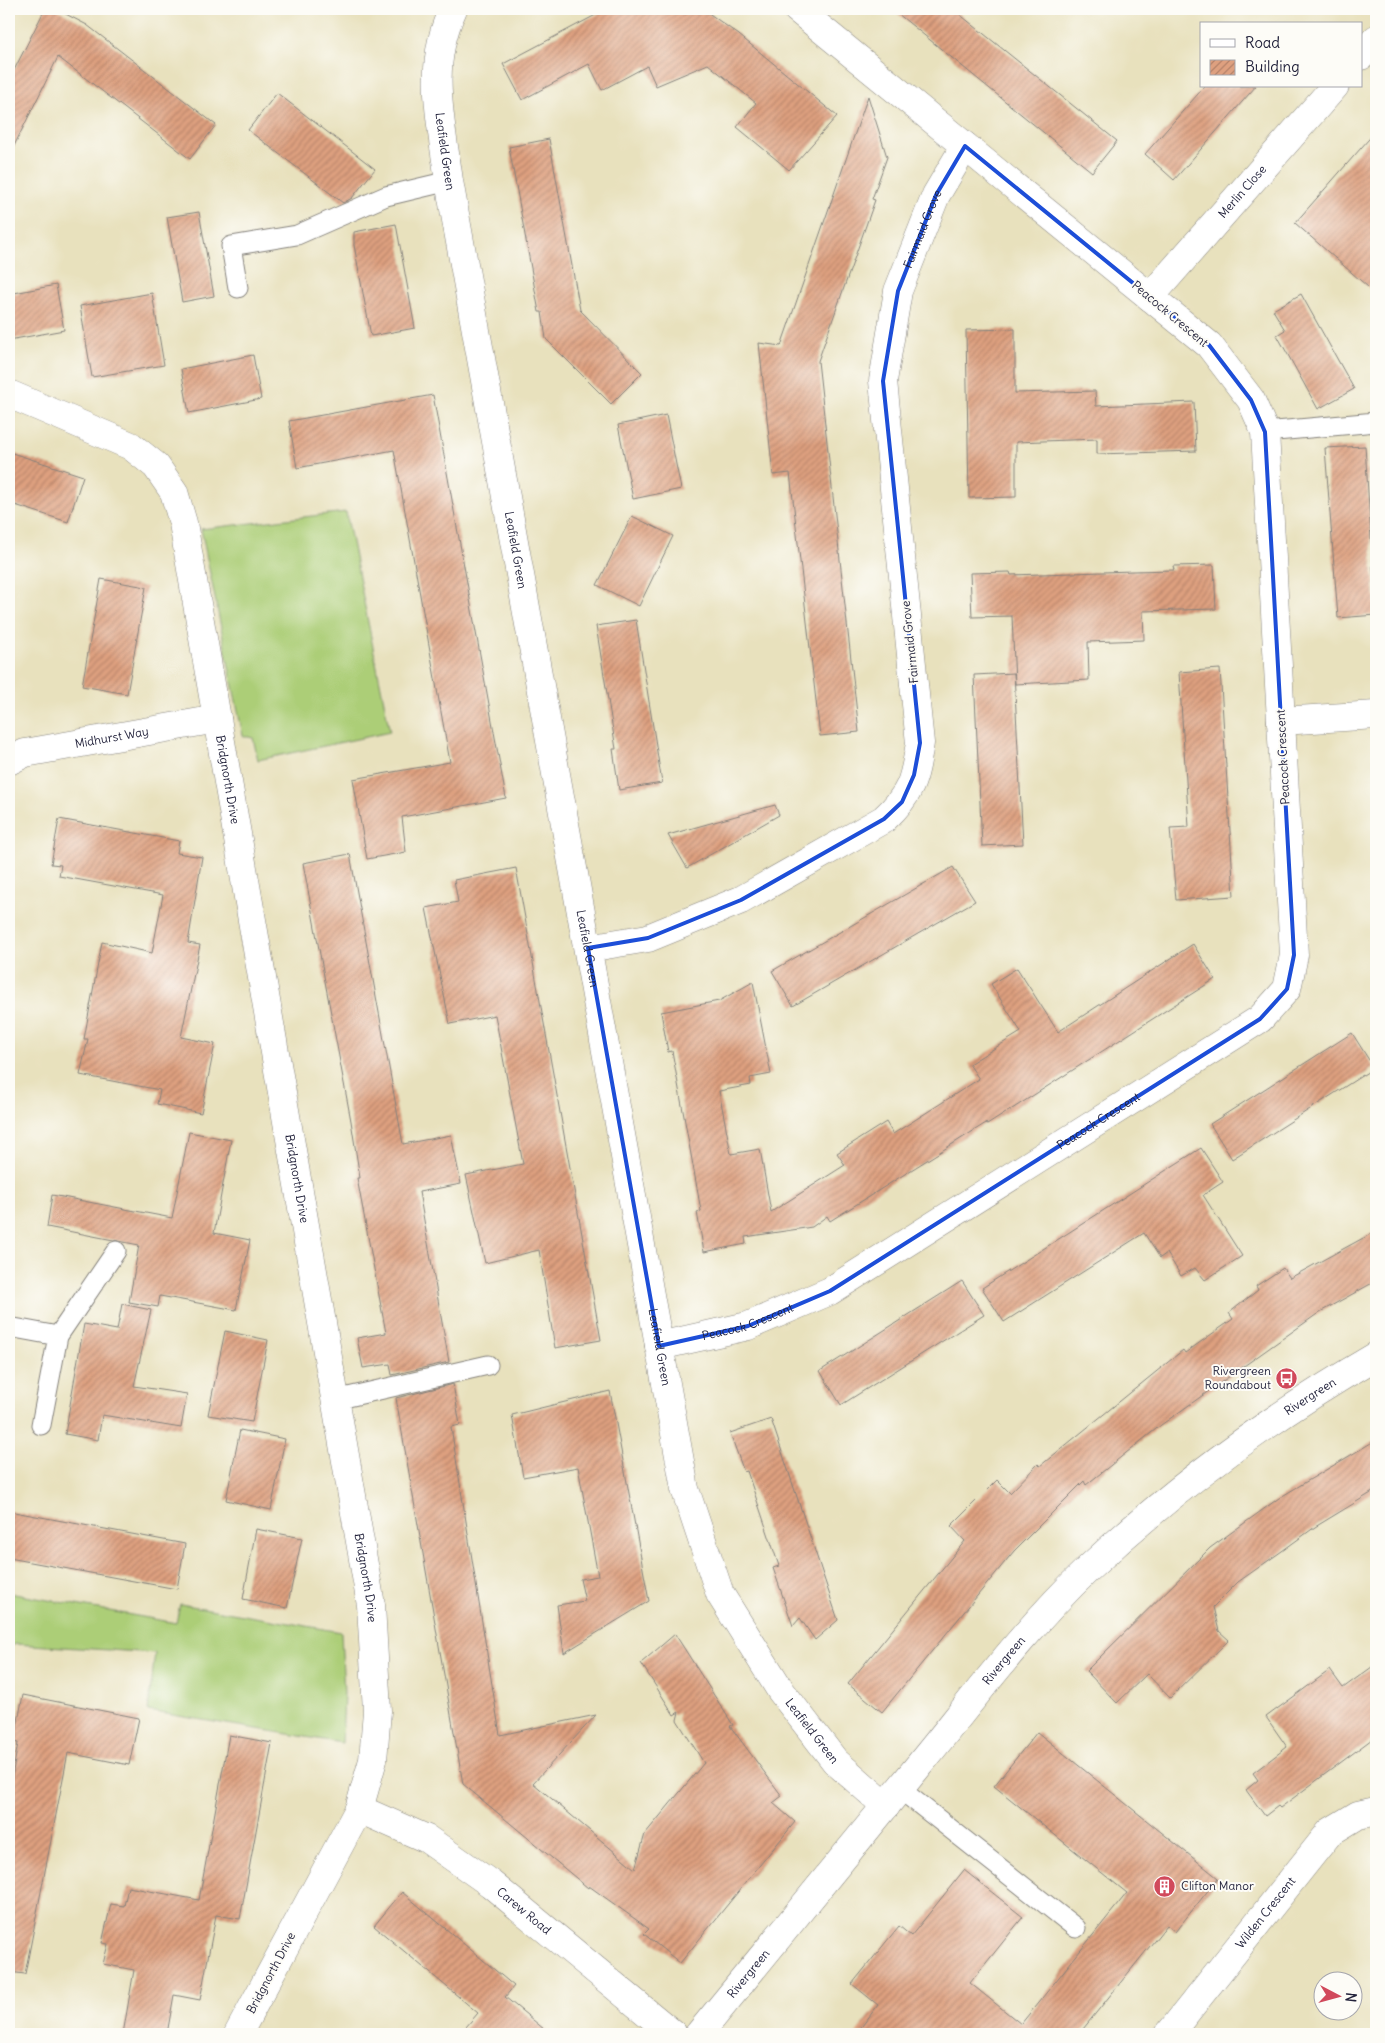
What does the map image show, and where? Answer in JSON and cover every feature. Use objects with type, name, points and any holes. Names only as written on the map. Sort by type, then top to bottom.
[{"type":"street","name":"Peacock Crescent","points":[[660,1346],[748,1326],[830,1291],[1260,1019],[1287,989],[1294,955],[1265,432],[1250,400],[1209,345],[797,9]]},
{"type":"street","name":"Leafield Green","points":[[448,20],[436,85],[449,180],[685,1489],[720,1594],[781,1691],[835,1761],[893,1797]]},
{"type":"street","points":[[1362,55],[1376,39]]},
{"type":"street","name":"Merlin Close","points":[[1150,297],[1333,88]]},
{"type":"street","name":"Fairmaid Grove","points":[[588,948],[648,938],[741,900],[884,819],[902,802],[914,776],[920,744],[883,381],[898,291],[936,195],[965,146]]},
{"type":"street","name":"Bridgnorth Drive","points":[[9,394],[131,446],[156,466],[174,492],[183,523],[371,1605],[377,1711],[373,1760],[359,1810],[238,2034]]},
{"type":"street","points":[[1281,721],[1376,715]]},
{"type":"street","name":"Midhurst Way","points":[[9,762],[25,753],[217,719]]},
{"type":"street","name":"Rivergreen","points":[[699,2034],[1019,1643],[1088,1570],[1148,1517],[1233,1448],[1314,1392],[1376,1356]]},
{"type":"street","name":"Carew Road","points":[[359,1810],[426,1840],[491,1884],[673,2034]]},
{"type":"street","name":"Wilden Crescent","points":[[1169,2034],[1330,1832],[1358,1815],[1376,1811]]},
{"type":"lane","points":[[238,288],[231,246],[297,235],[386,196],[449,180]]},
{"type":"lane","points":[[1265,432],[1376,422]]},
{"type":"lane","points":[[41,1424],[58,1336],[116,1251]]},
{"type":"lane","points":[[9,1327],[58,1336]]},
{"type":"lane","points":[[335,1400],[488,1365]]},
{"type":"lane","points":[[893,1797],[1076,1928]]},
{"type":"highlighted area","points":[[965,146],[1209,345],[1251,400],[1265,432],[1294,955],[1287,989],[1260,1019],[830,1291],[748,1326],[659,1346],[588,948],[648,938],[741,900],[884,819],[902,802],[914,775],[920,743],[883,381],[898,291],[936,195]]},
{"type":"green space","points":[[346,512],[390,732],[258,760],[253,738],[243,736],[201,529]]},
{"type":"green space","points":[[9,1593],[176,1623],[180,1604],[341,1632],[344,1694],[342,1743],[148,1711],[155,1653],[16,1644],[9,1647]]},
{"type":"building","points":[[45,9],[56,9],[87,25],[216,125],[190,159],[58,57],[9,156],[9,80]]},
{"type":"building","points":[[607,9],[703,9],[739,35],[837,116],[789,170],[737,127],[756,103],[708,64],[656,86],[647,66],[602,90],[589,64],[522,100],[503,64]]},
{"type":"building","points":[[892,9],[953,9],[1117,141],[1092,172]]},
{"type":"building","points":[[1203,88],[1254,88],[1174,180],[1145,154]]},
{"type":"building","points":[[277,93],[375,169],[352,198],[343,203],[248,130]]},
{"type":"building","points":[[868,96],[887,157],[872,199],[875,200],[818,361],[859,732],[820,736],[790,473],[773,475],[759,343],[781,346]]},
{"type":"building","points":[[1376,131],[1376,294],[1295,223]]},
{"type":"building","points":[[549,139],[580,310],[642,373],[611,404],[546,339],[542,312],[539,312],[509,147]]},
{"type":"building","points":[[199,212],[214,296],[182,302],[167,217]]},
{"type":"building","points":[[396,224],[415,328],[371,336],[354,245],[354,232]]},
{"type":"building","points":[[56,285],[64,330],[9,340],[9,294]]},
{"type":"building","points":[[152,293],[164,365],[92,377],[80,306]]},
{"type":"building","points":[[1301,294],[1354,389],[1318,409],[1277,335],[1285,330],[1273,310]]},
{"type":"building","points":[[1015,329],[1015,393],[1095,391],[1096,406],[1194,402],[1196,451],[1097,454],[1097,439],[1016,442],[1016,497],[969,498],[966,330]]},
{"type":"building","points":[[253,355],[261,399],[189,413],[181,369]]},
{"type":"building","points":[[433,395],[506,798],[402,817],[406,852],[367,859],[353,779],[450,762],[394,450],[297,468],[289,421]]},
{"type":"building","points":[[666,415],[681,489],[633,499],[618,425]]},
{"type":"building","points":[[1365,446],[1376,615],[1338,618],[1325,448]]},
{"type":"building","points":[[9,452],[83,476],[68,522],[9,503]]},
{"type":"building","points":[[632,516],[673,536],[639,606],[597,585]]},
{"type":"building","points":[[1214,565],[1216,609],[1143,611],[1144,640],[1088,642],[1089,680],[1015,684],[1012,616],[972,617],[970,573],[1010,572],[1011,575],[1174,570],[1173,566]]},
{"type":"building","points":[[101,579],[146,587],[127,694],[82,686]]},
{"type":"building","points":[[636,620],[662,783],[619,790],[613,749],[616,749],[596,626]]},
{"type":"building","points":[[1220,669],[1234,896],[1176,900],[1170,828],[1189,827],[1179,672]]},
{"type":"building","points":[[1014,673],[1023,844],[982,846],[974,675]]},
{"type":"building","points":[[775,805],[779,815],[687,868],[668,835]]},
{"type":"building","points":[[59,819],[179,841],[177,853],[202,857],[188,943],[200,945],[181,1037],[215,1044],[201,1113],[157,1104],[160,1090],[80,1075],[88,1039],[84,1039],[102,942],[152,953],[163,895],[59,876],[61,865],[51,864]]},
{"type":"building","points":[[350,854],[403,1144],[451,1135],[461,1184],[419,1192],[449,1362],[392,1375],[390,1364],[363,1368],[357,1338],[386,1333],[357,1178],[360,1178],[351,1121],[303,863]]},
{"type":"building","points":[[953,867],[975,901],[793,1006],[772,971]]},
{"type":"building","points":[[516,868],[601,1340],[555,1348],[539,1250],[485,1263],[466,1175],[523,1164],[495,1015],[450,1024],[426,908],[458,902],[454,880]]},
{"type":"building","points":[[1193,944],[1215,979],[987,1125],[986,1123],[830,1221],[827,1216],[812,1227],[745,1237],[746,1244],[704,1252],[697,1212],[701,1211],[694,1171],[672,1051],[668,1052],[661,1012],[719,1001],[753,982],[771,1074],[750,1078],[751,1085],[719,1091],[731,1154],[760,1149],[771,1212],[845,1165],[837,1153],[886,1122],[893,1134],[979,1079],[969,1064],[1021,1032],[991,984],[1017,968],[1058,1032]]},
{"type":"building","points":[[1352,1033],[1374,1068],[1232,1159],[1210,1124]]},
{"type":"building","points":[[189,1132],[231,1140],[214,1233],[250,1240],[236,1310],[160,1296],[158,1307],[129,1302],[139,1245],[47,1227],[52,1195],[172,1218]]},
{"type":"building","points":[[1201,1148],[1223,1182],[1203,1195],[1242,1256],[1205,1280],[1195,1268],[1181,1276],[1167,1253],[1160,1258],[1144,1233],[1004,1322],[982,1288]]},
{"type":"building","points":[[1376,1231],[1376,1281],[1320,1312],[1161,1425],[1086,1485],[1084,1481],[1014,1551],[882,1712],[848,1684],[965,1541],[951,1526],[997,1480],[1010,1493],[1038,1464],[1040,1466],[1183,1350],[1185,1353],[1233,1319],[1229,1313],[1258,1290],[1256,1286],[1283,1268],[1290,1278]]},
{"type":"building","points":[[962,1281],[984,1315],[841,1405],[820,1371]]},
{"type":"building","points":[[122,1304],[151,1310],[134,1386],[187,1394],[181,1428],[102,1415],[98,1440],[65,1434],[84,1324],[117,1330]]},
{"type":"building","points":[[225,1331],[268,1340],[252,1422],[208,1415]]},
{"type":"building","points":[[453,1384],[460,1425],[451,1427],[500,1735],[596,1715],[533,1783],[635,1869],[645,1834],[704,1763],[677,1720],[679,1712],[674,1715],[641,1663],[675,1634],[733,1725],[730,1726],[782,1796],[773,1803],[795,1822],[680,1963],[644,1934],[649,1929],[589,1886],[588,1888],[463,1784],[396,1398]]},
{"type":"building","points":[[610,1391],[649,1601],[564,1653],[557,1605],[585,1601],[580,1579],[598,1576],[578,1467],[523,1477],[512,1415]]},
{"type":"building","points":[[771,1419],[838,1620],[815,1640],[800,1618],[793,1626],[773,1568],[779,1566],[747,1471],[744,1472],[730,1433]]},
{"type":"building","points":[[240,1430],[285,1439],[271,1510],[226,1500]]},
{"type":"building","points":[[1376,1440],[1376,1490],[1315,1527],[1238,1582],[1213,1607],[1219,1631],[1229,1640],[1170,1698],[1147,1674],[1117,1703],[1086,1671],[1210,1548],[1279,1498]]},
{"type":"building","points":[[9,1511],[185,1544],[177,1589],[9,1558]]},
{"type":"building","points":[[256,1529],[302,1538],[287,1608],[243,1599]]},
{"type":"building","points":[[1376,1664],[1376,1736],[1280,1808],[1278,1806],[1265,1816],[1246,1790],[1258,1780],[1253,1773],[1287,1747],[1266,1717],[1330,1670],[1343,1688]]},
{"type":"building","points":[[23,1695],[139,1718],[129,1765],[68,1753],[25,1974],[9,1972],[9,1794],[18,1743],[14,1742]]},
{"type":"building","points":[[1037,1732],[1218,1878],[1175,1932],[1167,1925],[1079,2034],[856,2034],[878,2005],[852,1984],[899,1926],[911,1936],[964,1870],[1023,1917],[970,1983],[1021,2024],[1127,1893],[994,1786]]},
{"type":"building","points":[[229,1735],[272,1743],[240,1919],[216,1915],[200,2000],[174,1995],[167,2034],[123,2034],[134,1970],[103,1964],[108,1944],[102,1943],[111,1904],[124,1906],[128,1887],[199,1900]]},
{"type":"building","points":[[402,1892],[514,1986],[505,1997],[550,2034],[460,2034],[478,2013],[374,1926]]},
{"type":"place","name":"Rivergreen Roundabout","points":[[1287,1378]]},
{"type":"place","name":"Clifton Manor","points":[[1165,1886]]}]
